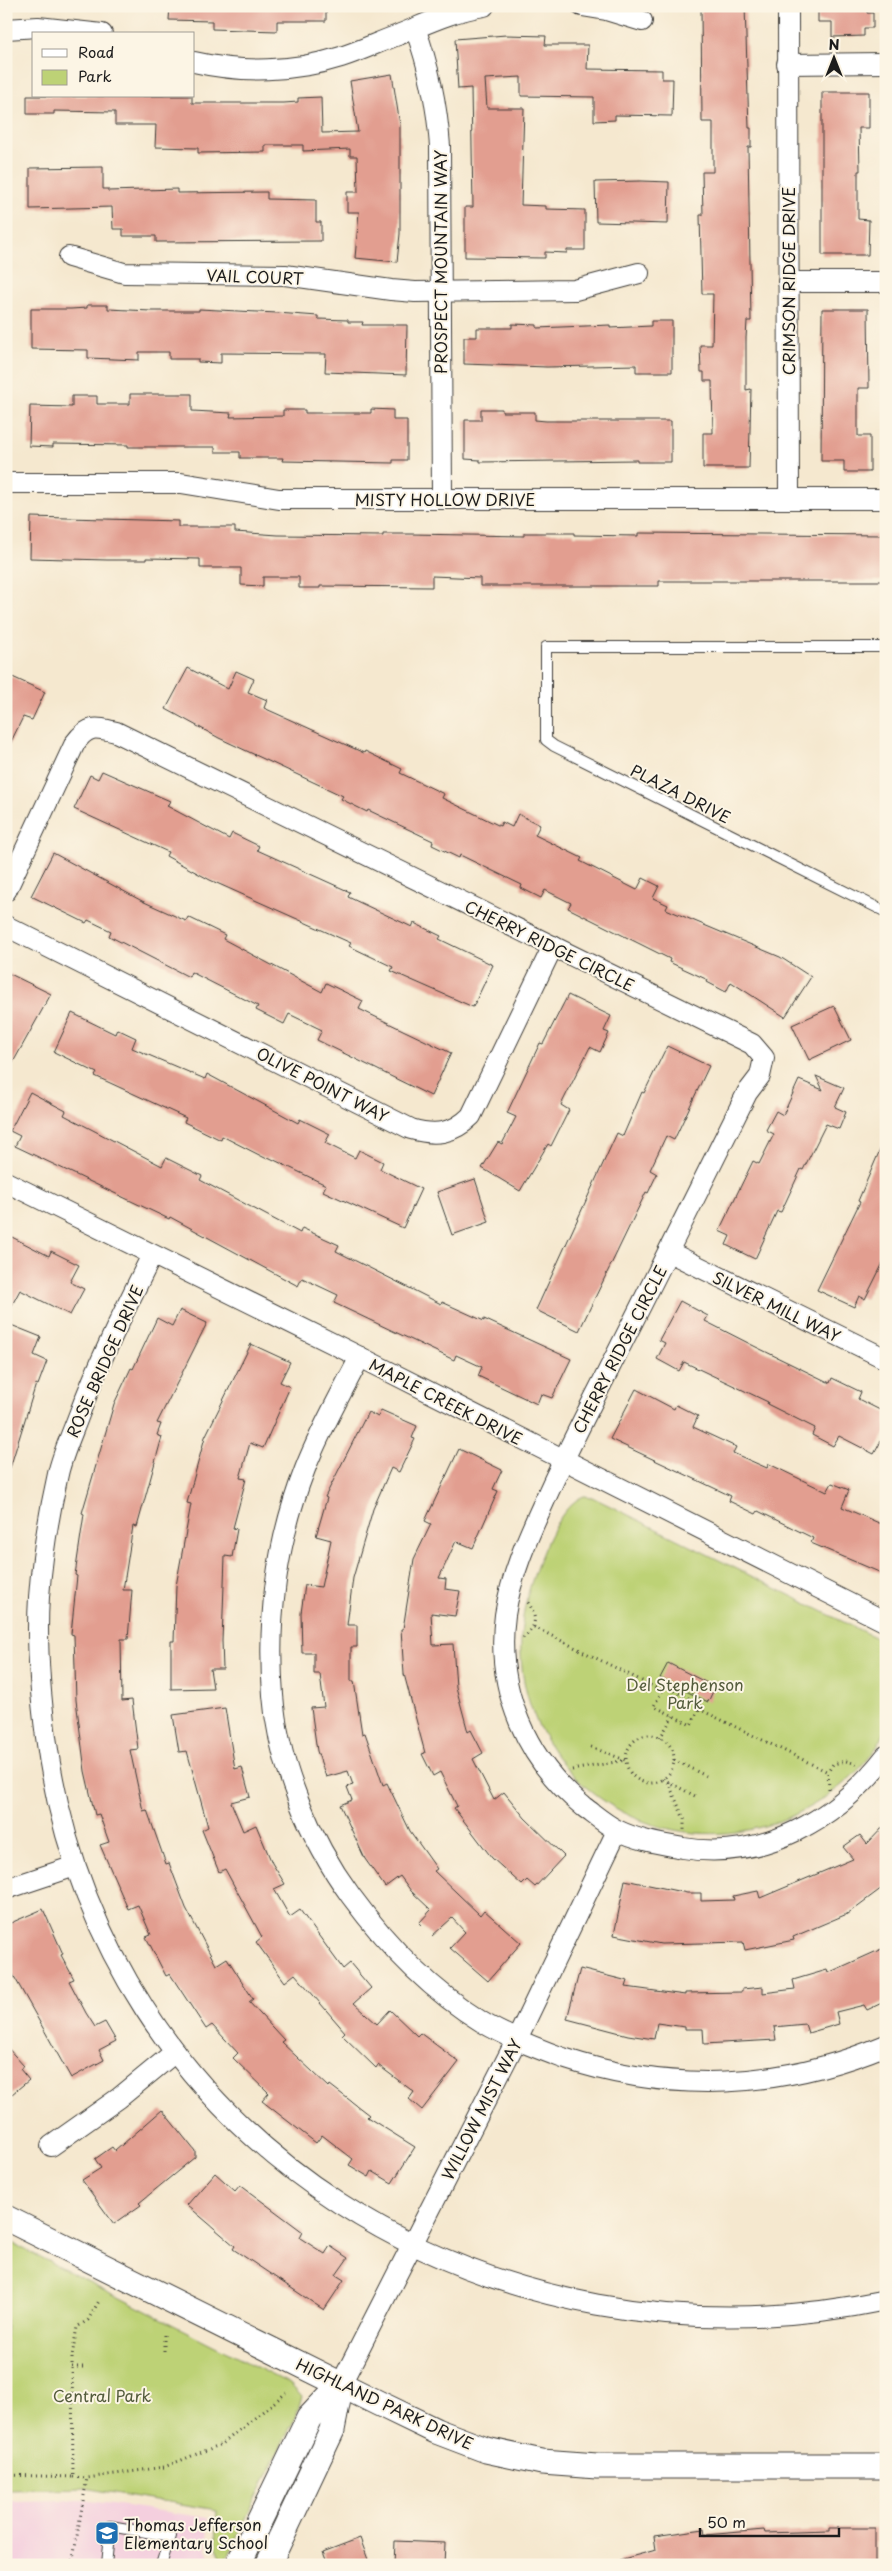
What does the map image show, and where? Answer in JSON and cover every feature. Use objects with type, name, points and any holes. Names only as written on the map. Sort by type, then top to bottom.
[{"type":"street","points":[[195,62],[219,68],[253,70],[297,67],[340,57],[459,10],[484,6]]},
{"type":"street","points":[[582,6],[606,10],[642,21]]},
{"type":"street","name":"CRIMSON RIDGE DRIVE","points":[[788,6],[789,498]]},
{"type":"street","points":[[6,29],[38,27],[84,32]]},
{"type":"street","name":"PROSPECT MOUNTAIN WAY","points":[[415,28],[424,53],[437,111],[442,292],[442,499]]},
{"type":"street","points":[[787,64],[886,63]]},
{"type":"street","name":"VAIL COURT","points":[[69,257],[124,273],[285,275],[391,290],[442,292],[575,290],[638,274]]},
{"type":"street","points":[[788,282],[886,282]]},
{"type":"street","name":"MISTY HOLLOW DRIVE","points":[[6,483],[181,483],[279,499],[886,499]]},
{"type":"street","name":"CHERRY RIDGE CIRCLE","points":[[6,891],[75,743],[83,732],[97,728],[116,732],[752,1044],[764,1058],[760,1076],[747,1092],[669,1252],[562,1460],[520,1554],[505,1618],[504,1650],[506,1680],[516,1714],[526,1738],[551,1775],[577,1801],[617,1830],[648,1841],[684,1848],[736,1849],[768,1843],[792,1834],[836,1808],[860,1788],[886,1756]]},
{"type":"street","name":"OLIVE POINT WAY","points":[[6,926],[411,1129],[426,1133],[452,1130],[462,1125],[471,1116],[553,946]]},
{"type":"street","name":"MAPLE CREEK DRIVE","points":[[6,1182],[360,1357],[886,1622]]},
{"type":"street","name":"SILVER MILL WAY","points":[[669,1252],[885,1356]]},
{"type":"street","name":"ROSE BRIDGE DRIVE","points":[[152,1255],[112,1334],[69,1440],[59,1472],[44,1555],[39,1598],[38,1636],[42,1712],[53,1785],[74,1866],[111,1949],[128,1980],[175,2052],[239,2123],[275,2158],[342,2207],[412,2246],[511,2285],[576,2301],[651,2314],[692,2316],[800,2314],[886,2300]]},
{"type":"street","points":[[360,1357],[305,1469],[282,1544],[276,1578],[272,1634],[273,1698],[300,1807],[338,1878],[362,1911],[388,1942],[446,1997],[483,2023],[517,2039],[596,2069],[638,2078],[721,2082],[768,2078],[813,2070],[856,2057],[886,2045]]},
{"type":"street","name":"WILLOW MIST WAY","points":[[341,2384],[517,2039],[617,1830]]},
{"type":"street","points":[[6,1889],[74,1866]]},
{"type":"street","points":[[51,2146],[119,2098],[175,2052]]},
{"type":"street","name":"HIGHLAND PARK DRIVE","points":[[6,2218],[436,2431],[486,2450],[542,2462],[607,2466],[886,2466]]},
{"type":"street","points":[[238,2565],[308,2418],[341,2384]]},
{"type":"street","points":[[268,2565],[332,2430],[341,2384]]},
{"type":"lane","name":"PLAZA DRIVE","points":[[886,647],[546,647],[546,740],[554,746],[886,912]]},
{"type":"lane","points":[[106,2565],[110,2526],[170,2536],[161,2565]]},
{"type":"path","points":[[534,1627],[662,1691]]},
{"type":"path","points":[[664,1686],[701,1704],[691,1725],[654,1706],[662,1691],[664,1686]]},
{"type":"path","points":[[699,1709],[828,1772]]},
{"type":"path","points":[[660,1738],[672,1716]]},
{"type":"path","points":[[647,1736],[660,1738],[670,1747],[674,1760],[669,1774],[655,1783],[639,1781],[632,1776],[626,1760],[629,1747],[634,1742],[647,1736]]},
{"type":"path","points":[[591,1747],[626,1760]]},
{"type":"path","points":[[551,1775],[626,1760]]},
{"type":"path","points":[[674,1760],[706,1776]]},
{"type":"path","points":[[663,1779],[696,1796]]},
{"type":"path","points":[[668,1782],[684,1820],[684,1848]]},
{"type":"path","points":[[73,2477],[72,2367],[77,2326],[88,2320],[99,2301]]},
{"type":"path","points":[[164,2335],[164,2351]]},
{"type":"path","points":[[72,2367],[84,2367]]},
{"type":"path","points":[[6,2475],[87,2478],[164,2467],[222,2444],[286,2393]]},
{"type":"path","points":[[72,2565],[87,2478]]},
{"type":"shaded area","name":"Thomas Jefferson Elementary School","points":[[84,2500],[209,2518],[206,2548],[214,2565],[6,2565],[6,2501]]},
{"type":"green space","name":"Del Stephenson Park","points":[[584,1496],[592,1497],[886,1643],[888,1702],[885,1731],[881,1741],[861,1768],[827,1796],[766,1826],[705,1833],[647,1822],[596,1795],[555,1754],[529,1702],[521,1641],[534,1575],[547,1542],[567,1509]]},
{"type":"green space","name":"Central Park","points":[[6,2240],[290,2384],[302,2397],[296,2416],[224,2563],[215,2543],[217,2510],[84,2488],[6,2490]]},
{"type":"building","points":[[170,6],[326,6],[326,21],[277,21],[277,31],[212,29],[212,21],[169,20]]},
{"type":"building","points":[[701,6],[745,6],[749,128],[751,128],[751,147],[748,147],[751,321],[747,321],[746,338],[746,390],[751,389],[749,468],[703,468],[703,433],[713,433],[712,381],[704,381],[704,372],[701,372],[700,345],[712,345],[713,294],[702,294],[700,215],[703,215],[702,172],[713,172],[713,122],[702,122]]},
{"type":"building","points":[[818,6],[867,6],[867,13],[873,13],[873,28],[864,28],[864,36],[832,37],[832,22],[818,22]]},
{"type":"building","points":[[506,35],[546,36],[545,45],[588,45],[587,69],[662,70],[662,79],[673,79],[672,116],[615,115],[615,120],[594,121],[594,97],[521,96],[521,77],[485,79],[487,108],[524,108],[521,205],[546,206],[546,209],[585,210],[585,250],[567,250],[567,253],[545,252],[545,258],[465,257],[465,207],[473,207],[471,88],[458,89],[455,39]]},
{"type":"building","points":[[392,74],[400,125],[400,234],[397,262],[355,258],[359,212],[347,212],[347,192],[358,192],[357,156],[350,156],[350,149],[303,151],[303,145],[265,145],[265,152],[198,153],[198,148],[155,147],[156,125],[115,125],[115,112],[54,111],[54,114],[27,114],[27,96],[32,96],[32,98],[192,98],[192,103],[284,103],[298,102],[298,98],[321,97],[322,133],[358,132],[350,81]]},
{"type":"building","points":[[822,92],[869,92],[869,128],[859,128],[860,171],[858,171],[858,219],[869,220],[868,255],[822,255]]},
{"type":"building","points":[[103,167],[103,189],[108,189],[108,191],[177,189],[177,193],[267,192],[267,199],[316,200],[316,222],[321,222],[321,241],[156,242],[156,236],[123,236],[123,229],[113,229],[112,207],[30,209],[30,168]]},
{"type":"building","points":[[595,182],[669,182],[668,224],[596,222]]},
{"type":"building","points":[[87,305],[108,305],[108,309],[151,311],[199,311],[199,309],[277,313],[318,316],[318,319],[363,322],[362,325],[407,325],[406,375],[325,372],[326,354],[221,353],[221,363],[198,362],[198,359],[169,359],[169,352],[139,352],[139,360],[88,358],[88,350],[31,349],[31,309],[87,308]]},
{"type":"building","points":[[822,309],[868,309],[869,388],[858,388],[858,436],[870,436],[870,472],[844,472],[844,461],[821,461]]},
{"type":"building","points":[[651,321],[672,321],[672,372],[636,372],[636,365],[547,367],[464,364],[464,337],[477,337],[477,328],[512,328],[512,324],[537,325],[537,328],[610,325],[610,328],[651,326]]},
{"type":"building","points":[[130,394],[192,394],[192,411],[231,413],[230,417],[283,416],[283,410],[305,410],[305,413],[371,413],[371,409],[393,410],[393,420],[407,420],[407,460],[393,460],[393,463],[282,461],[283,458],[240,458],[240,452],[215,452],[215,447],[128,447],[128,445],[53,444],[53,447],[29,446],[30,406],[72,407],[72,396],[97,396],[97,404],[130,404]]},
{"type":"building","points":[[481,409],[502,409],[502,412],[535,412],[535,420],[546,421],[671,421],[671,462],[637,462],[637,460],[480,462],[480,460],[465,459],[465,420],[481,420]]},
{"type":"building","points":[[31,517],[178,521],[178,527],[235,527],[235,532],[278,535],[383,536],[383,534],[411,534],[524,536],[524,533],[574,533],[574,535],[638,536],[638,533],[886,535],[885,581],[659,581],[659,586],[480,586],[480,578],[432,576],[432,587],[320,586],[320,588],[299,588],[299,577],[263,577],[263,586],[241,585],[241,568],[200,568],[200,559],[146,558],[146,560],[107,560],[30,558]]},
{"type":"building","points":[[188,668],[228,689],[236,671],[254,679],[248,692],[267,700],[264,708],[364,753],[365,751],[402,769],[400,773],[444,794],[442,798],[500,826],[502,822],[512,827],[518,814],[540,825],[535,835],[582,858],[580,861],[637,890],[643,878],[659,886],[653,898],[668,905],[666,909],[780,957],[811,977],[785,1017],[731,982],[726,992],[707,982],[708,980],[669,962],[670,959],[568,908],[571,903],[545,890],[541,898],[521,888],[522,885],[460,855],[459,858],[432,845],[433,841],[368,810],[367,812],[341,799],[343,796],[219,738],[166,709]]},
{"type":"building","points":[[6,674],[45,692],[32,720],[23,717],[6,752]]},
{"type":"building","points":[[102,771],[170,801],[167,806],[229,839],[232,833],[259,846],[257,850],[350,892],[348,897],[412,927],[414,923],[441,936],[439,939],[493,965],[473,1007],[391,971],[393,967],[349,946],[351,943],[210,880],[166,856],[168,852],[74,809],[90,775],[98,779]]},
{"type":"building","points":[[53,853],[142,901],[186,921],[188,917],[225,935],[223,939],[322,992],[326,983],[363,1001],[359,1009],[451,1053],[431,1096],[317,1040],[322,1030],[289,1014],[284,1024],[256,1010],[258,1006],[191,972],[189,977],[109,936],[111,931],[88,920],[86,923],[31,896]]},
{"type":"building","points":[[6,972],[51,994],[6,1075]]},
{"type":"building","points":[[568,995],[611,1016],[604,1031],[609,1033],[600,1052],[590,1047],[561,1105],[569,1110],[551,1146],[548,1144],[520,1191],[482,1168],[498,1142],[502,1144],[516,1117],[507,1113],[540,1043],[543,1044]]},
{"type":"building","points":[[834,1006],[851,1040],[809,1060],[792,1025]]},
{"type":"building","points":[[72,1013],[115,1034],[117,1029],[136,1038],[132,1048],[205,1079],[207,1074],[298,1123],[300,1119],[330,1134],[325,1143],[355,1158],[359,1150],[383,1162],[380,1169],[421,1189],[403,1228],[323,1191],[326,1185],[268,1157],[267,1159],[222,1136],[221,1140],[184,1122],[186,1118],[95,1076],[97,1073],[54,1052]]},
{"type":"building","points":[[667,1046],[709,1066],[674,1140],[666,1136],[650,1170],[657,1174],[648,1193],[646,1192],[579,1331],[536,1310],[617,1133],[623,1136],[642,1092],[644,1093]]},
{"type":"building","points":[[816,1076],[844,1088],[835,1107],[846,1112],[839,1129],[826,1124],[803,1170],[801,1169],[781,1212],[777,1211],[755,1259],[726,1245],[730,1236],[719,1231],[753,1161],[759,1164],[774,1134],[766,1130],[776,1111],[783,1115],[799,1080],[823,1090]]},
{"type":"building","points":[[30,1092],[66,1111],[64,1115],[162,1166],[166,1158],[202,1176],[200,1180],[300,1233],[302,1228],[339,1245],[336,1251],[441,1304],[442,1302],[484,1321],[484,1319],[571,1359],[552,1398],[541,1394],[537,1404],[478,1376],[482,1367],[456,1355],[454,1360],[334,1303],[338,1295],[302,1278],[298,1286],[170,1217],[169,1219],[15,1146],[20,1136],[10,1131]]},
{"type":"building","points":[[886,1136],[886,1257],[865,1299],[859,1296],[854,1307],[817,1290],[860,1202],[858,1201]]},
{"type":"building","points":[[475,1179],[489,1222],[452,1235],[437,1192]]},
{"type":"building","points":[[6,1234],[49,1256],[51,1251],[79,1265],[70,1282],[84,1289],[70,1315],[20,1290],[6,1316]]},
{"type":"building","points":[[680,1301],[708,1316],[705,1321],[756,1347],[830,1383],[832,1378],[861,1392],[858,1399],[886,1413],[886,1432],[874,1454],[839,1436],[833,1446],[812,1435],[815,1428],[767,1404],[768,1402],[684,1362],[679,1371],[657,1359],[665,1343],[659,1340]]},
{"type":"building","points":[[180,1310],[207,1323],[157,1423],[161,1424],[157,1435],[162,1437],[137,1527],[133,1526],[123,1590],[132,1590],[128,1639],[121,1639],[122,1701],[132,1700],[138,1749],[130,1750],[143,1811],[147,1810],[166,1864],[169,1863],[186,1908],[216,1965],[227,1958],[253,1999],[249,2002],[284,2040],[281,2042],[329,2087],[330,2085],[369,2115],[367,2117],[415,2147],[392,2183],[372,2171],[369,2177],[349,2165],[353,2159],[322,2135],[316,2143],[262,2101],[269,2093],[233,2058],[238,2053],[212,2025],[206,2029],[170,1974],[166,1976],[146,1937],[151,1935],[138,1905],[128,1909],[100,1845],[109,1842],[99,1814],[95,1815],[85,1771],[76,1700],[74,1635],[71,1634],[77,1576],[75,1575],[84,1514],[82,1513],[114,1404],[131,1368],[133,1369],[157,1318],[172,1326]]},
{"type":"building","points":[[6,1323],[41,1337],[34,1355],[47,1361],[38,1385],[36,1384],[10,1468],[6,1468]]},
{"type":"building","points":[[251,1344],[290,1362],[280,1382],[290,1387],[263,1448],[250,1443],[240,1478],[246,1479],[233,1528],[237,1529],[232,1557],[225,1556],[223,1669],[210,1669],[213,1688],[171,1689],[171,1641],[174,1641],[176,1586],[191,1504],[187,1503],[205,1437]]},
{"type":"building","points":[[636,1389],[674,1409],[676,1405],[698,1416],[693,1427],[736,1447],[733,1453],[767,1468],[769,1464],[827,1492],[832,1483],[849,1490],[842,1507],[886,1526],[886,1575],[811,1543],[813,1538],[758,1511],[756,1514],[729,1501],[731,1496],[610,1439]]},
{"type":"building","points":[[381,1410],[417,1426],[412,1438],[415,1439],[399,1472],[391,1468],[373,1509],[353,1578],[347,1625],[357,1625],[357,1647],[351,1647],[351,1681],[354,1681],[362,1734],[365,1733],[383,1785],[387,1783],[410,1831],[437,1869],[434,1871],[480,1915],[484,1910],[521,1943],[488,1981],[450,1948],[465,1932],[452,1918],[432,1936],[419,1923],[431,1910],[411,1891],[400,1876],[385,1887],[365,1859],[340,1805],[352,1800],[347,1787],[353,1785],[348,1771],[326,1777],[317,1751],[311,1708],[324,1707],[320,1674],[314,1674],[314,1653],[302,1653],[301,1613],[305,1585],[321,1587],[331,1540],[316,1536],[327,1498],[325,1497],[368,1412],[378,1417]]},
{"type":"building","points":[[459,1449],[502,1470],[493,1489],[498,1491],[473,1548],[456,1541],[439,1578],[446,1579],[445,1589],[460,1591],[455,1616],[431,1613],[433,1645],[453,1644],[456,1687],[468,1732],[471,1730],[483,1753],[473,1759],[494,1800],[504,1792],[525,1818],[564,1856],[535,1887],[527,1880],[522,1885],[492,1858],[454,1808],[457,1806],[440,1772],[433,1776],[422,1754],[425,1753],[404,1674],[401,1629],[403,1629],[414,1559],[431,1524],[425,1521]]},
{"type":"building","points":[[668,1663],[715,1687],[708,1702],[660,1678]]},
{"type":"building","points":[[225,1708],[235,1769],[242,1767],[250,1797],[231,1802],[243,1831],[256,1825],[272,1863],[285,1884],[274,1889],[290,1917],[300,1910],[343,1969],[350,1963],[371,1988],[354,2003],[377,2024],[390,2010],[417,2036],[420,2033],[459,2062],[422,2110],[409,2099],[414,2092],[378,2065],[376,2068],[342,2035],[345,2032],[295,1974],[285,1982],[256,1942],[262,1937],[225,1869],[219,1872],[202,1830],[208,1827],[187,1751],[179,1752],[173,1715]]},
{"type":"building","points":[[886,1824],[886,1885],[847,1914],[793,1937],[794,1940],[745,1950],[743,1942],[661,1944],[614,1935],[625,1880],[687,1893],[701,1893],[701,1901],[734,1900],[733,1896],[758,1891],[760,1898],[853,1859],[843,1847],[860,1835],[867,1844]]},
{"type":"building","points":[[43,1909],[63,1954],[61,1955],[74,1979],[69,1981],[86,2013],[95,2027],[105,2022],[116,2041],[99,2050],[104,2060],[71,2078],[6,1962],[6,1925]]},
{"type":"building","points":[[886,1947],[886,2001],[867,2010],[864,2005],[836,2012],[839,2024],[808,2033],[805,2024],[774,2027],[776,2040],[704,2044],[703,2029],[685,2029],[685,2027],[657,2023],[654,2039],[628,2035],[567,2019],[580,1969],[628,1981],[626,1987],[685,1995],[685,1993],[742,1992],[742,1989],[763,1987],[763,1993],[795,1989],[793,1980],[827,1970],[828,1973]]},
{"type":"building","points":[[6,2046],[24,2066],[20,2069],[29,2080],[6,2099]]},
{"type":"building","points":[[162,2110],[195,2151],[195,2157],[139,2203],[141,2205],[114,2224],[82,2180],[101,2168],[95,2159],[112,2147],[115,2151]]},
{"type":"building","points":[[215,2173],[235,2191],[240,2185],[303,2232],[300,2238],[325,2254],[330,2246],[348,2258],[336,2275],[344,2280],[324,2310],[233,2249],[235,2246],[187,2205]]},
{"type":"building","points":[[829,2528],[875,2528],[875,2565],[620,2565],[619,2560],[656,2550],[654,2536],[704,2529],[705,2535],[764,2530],[765,2533],[829,2531]]},
{"type":"building","points":[[360,2538],[370,2565],[328,2565],[323,2552]]},
{"type":"building","points":[[395,2541],[445,2543],[444,2565],[394,2565]]},
{"type":"place","name":"Thomas Jefferson Elementary School","points":[[107,2533]]}]
